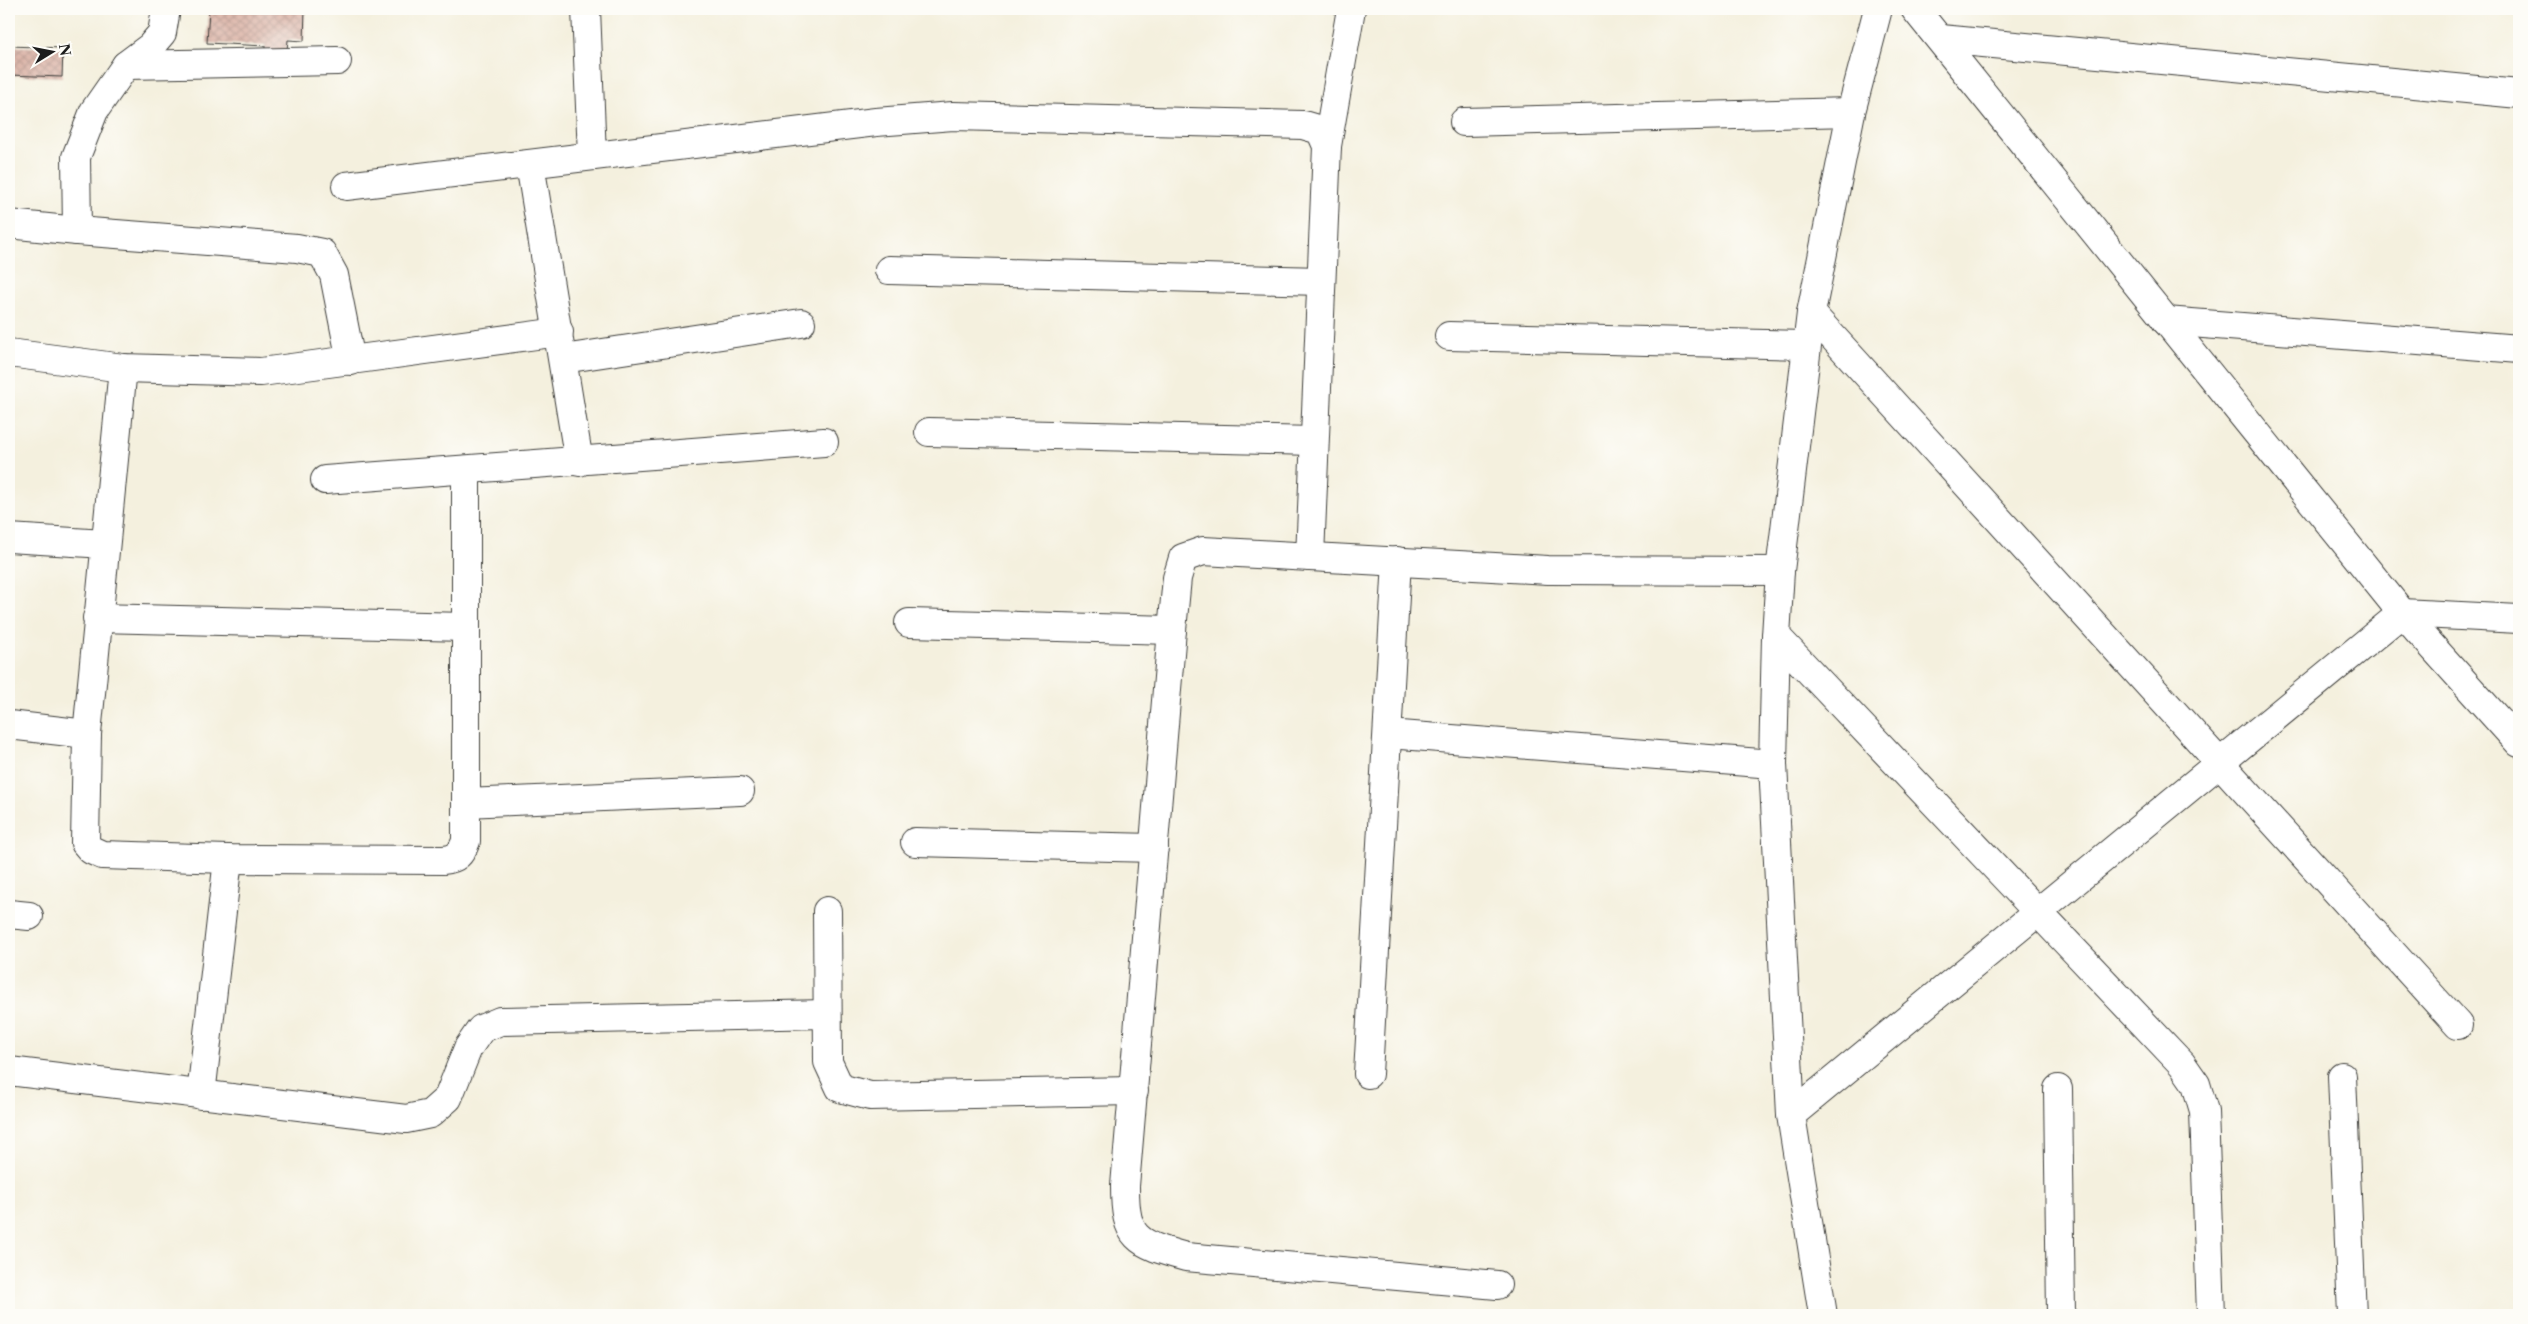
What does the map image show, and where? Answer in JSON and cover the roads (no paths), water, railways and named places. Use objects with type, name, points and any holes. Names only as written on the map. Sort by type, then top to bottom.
[{"type":"street","points":[[77,231],[76,157],[94,110],[126,65],[150,47],[162,33],[166,9]]},
{"type":"street","points":[[586,9],[592,156]]},
{"type":"street","points":[[1310,557],[1327,146],[1351,9]]},
{"type":"street","points":[[1823,1315],[1791,1115],[1773,764],[1776,636],[1780,571],[1811,314],[1851,112],[1878,9]]},
{"type":"street","points":[[1915,9],[2402,613],[2519,743]]},
{"type":"street","points":[[1941,40],[2519,94]]},
{"type":"street","points":[[126,65],[337,61]]},
{"type":"street","points":[[2465,89],[2519,75]]},
{"type":"street","points":[[1464,122],[1851,112]]},
{"type":"street","points":[[346,186],[876,122],[954,116],[1303,125],[1320,130],[1327,146]]},
{"type":"street","points":[[530,164],[579,462]]},
{"type":"street","points":[[9,224],[297,248],[322,253],[334,275],[351,361]]},
{"type":"street","points":[[889,270],[1321,282]]},
{"type":"street","points":[[1811,314],[2458,1025]]},
{"type":"street","points":[[2166,321],[2519,349]]},
{"type":"street","points":[[563,359],[801,323]]},
{"type":"street","points":[[9,353],[123,368],[261,372],[559,332]]},
{"type":"street","points":[[1449,336],[1806,345]]},
{"type":"street","points":[[123,368],[87,734],[85,842],[91,850],[102,855],[228,859],[453,859],[462,853],[466,841],[466,470]]},
{"type":"street","points":[[929,432],[1314,441]]},
{"type":"street","points":[[325,480],[824,442]]},
{"type":"street","points":[[9,538],[105,544]]},
{"type":"street","points":[[1497,1285],[1186,1257],[1153,1248],[1134,1233],[1125,1215],[1125,1186],[1172,630],[1177,578],[1183,558],[1203,552],[1548,570],[1780,571]]},
{"type":"street","points":[[1368,1074],[1397,561]]},
{"type":"street","points":[[1791,1115],[2402,613],[2519,619]]},
{"type":"street","points":[[97,618],[466,627]]},
{"type":"street","points":[[909,623],[1172,630]]},
{"type":"street","points":[[1776,636],[2182,1064],[2196,1084],[2204,1111],[2211,1315]]},
{"type":"street","points":[[9,725],[87,734]]},
{"type":"street","points":[[1388,734],[1773,764]]},
{"type":"street","points":[[466,803],[740,791]]},
{"type":"street","points":[[915,842],[1154,848]]},
{"type":"street","points":[[200,1095],[228,859]]},
{"type":"street","points":[[827,911],[828,1062],[840,1088],[870,1096],[1134,1091]]},
{"type":"street","points":[[9,1071],[406,1120],[430,1114],[448,1098],[468,1048],[481,1029],[500,1021],[827,1014]]},
{"type":"street","points":[[2342,1076],[2352,1315]]},
{"type":"street","points":[[2058,1089],[2061,1315]]}]
